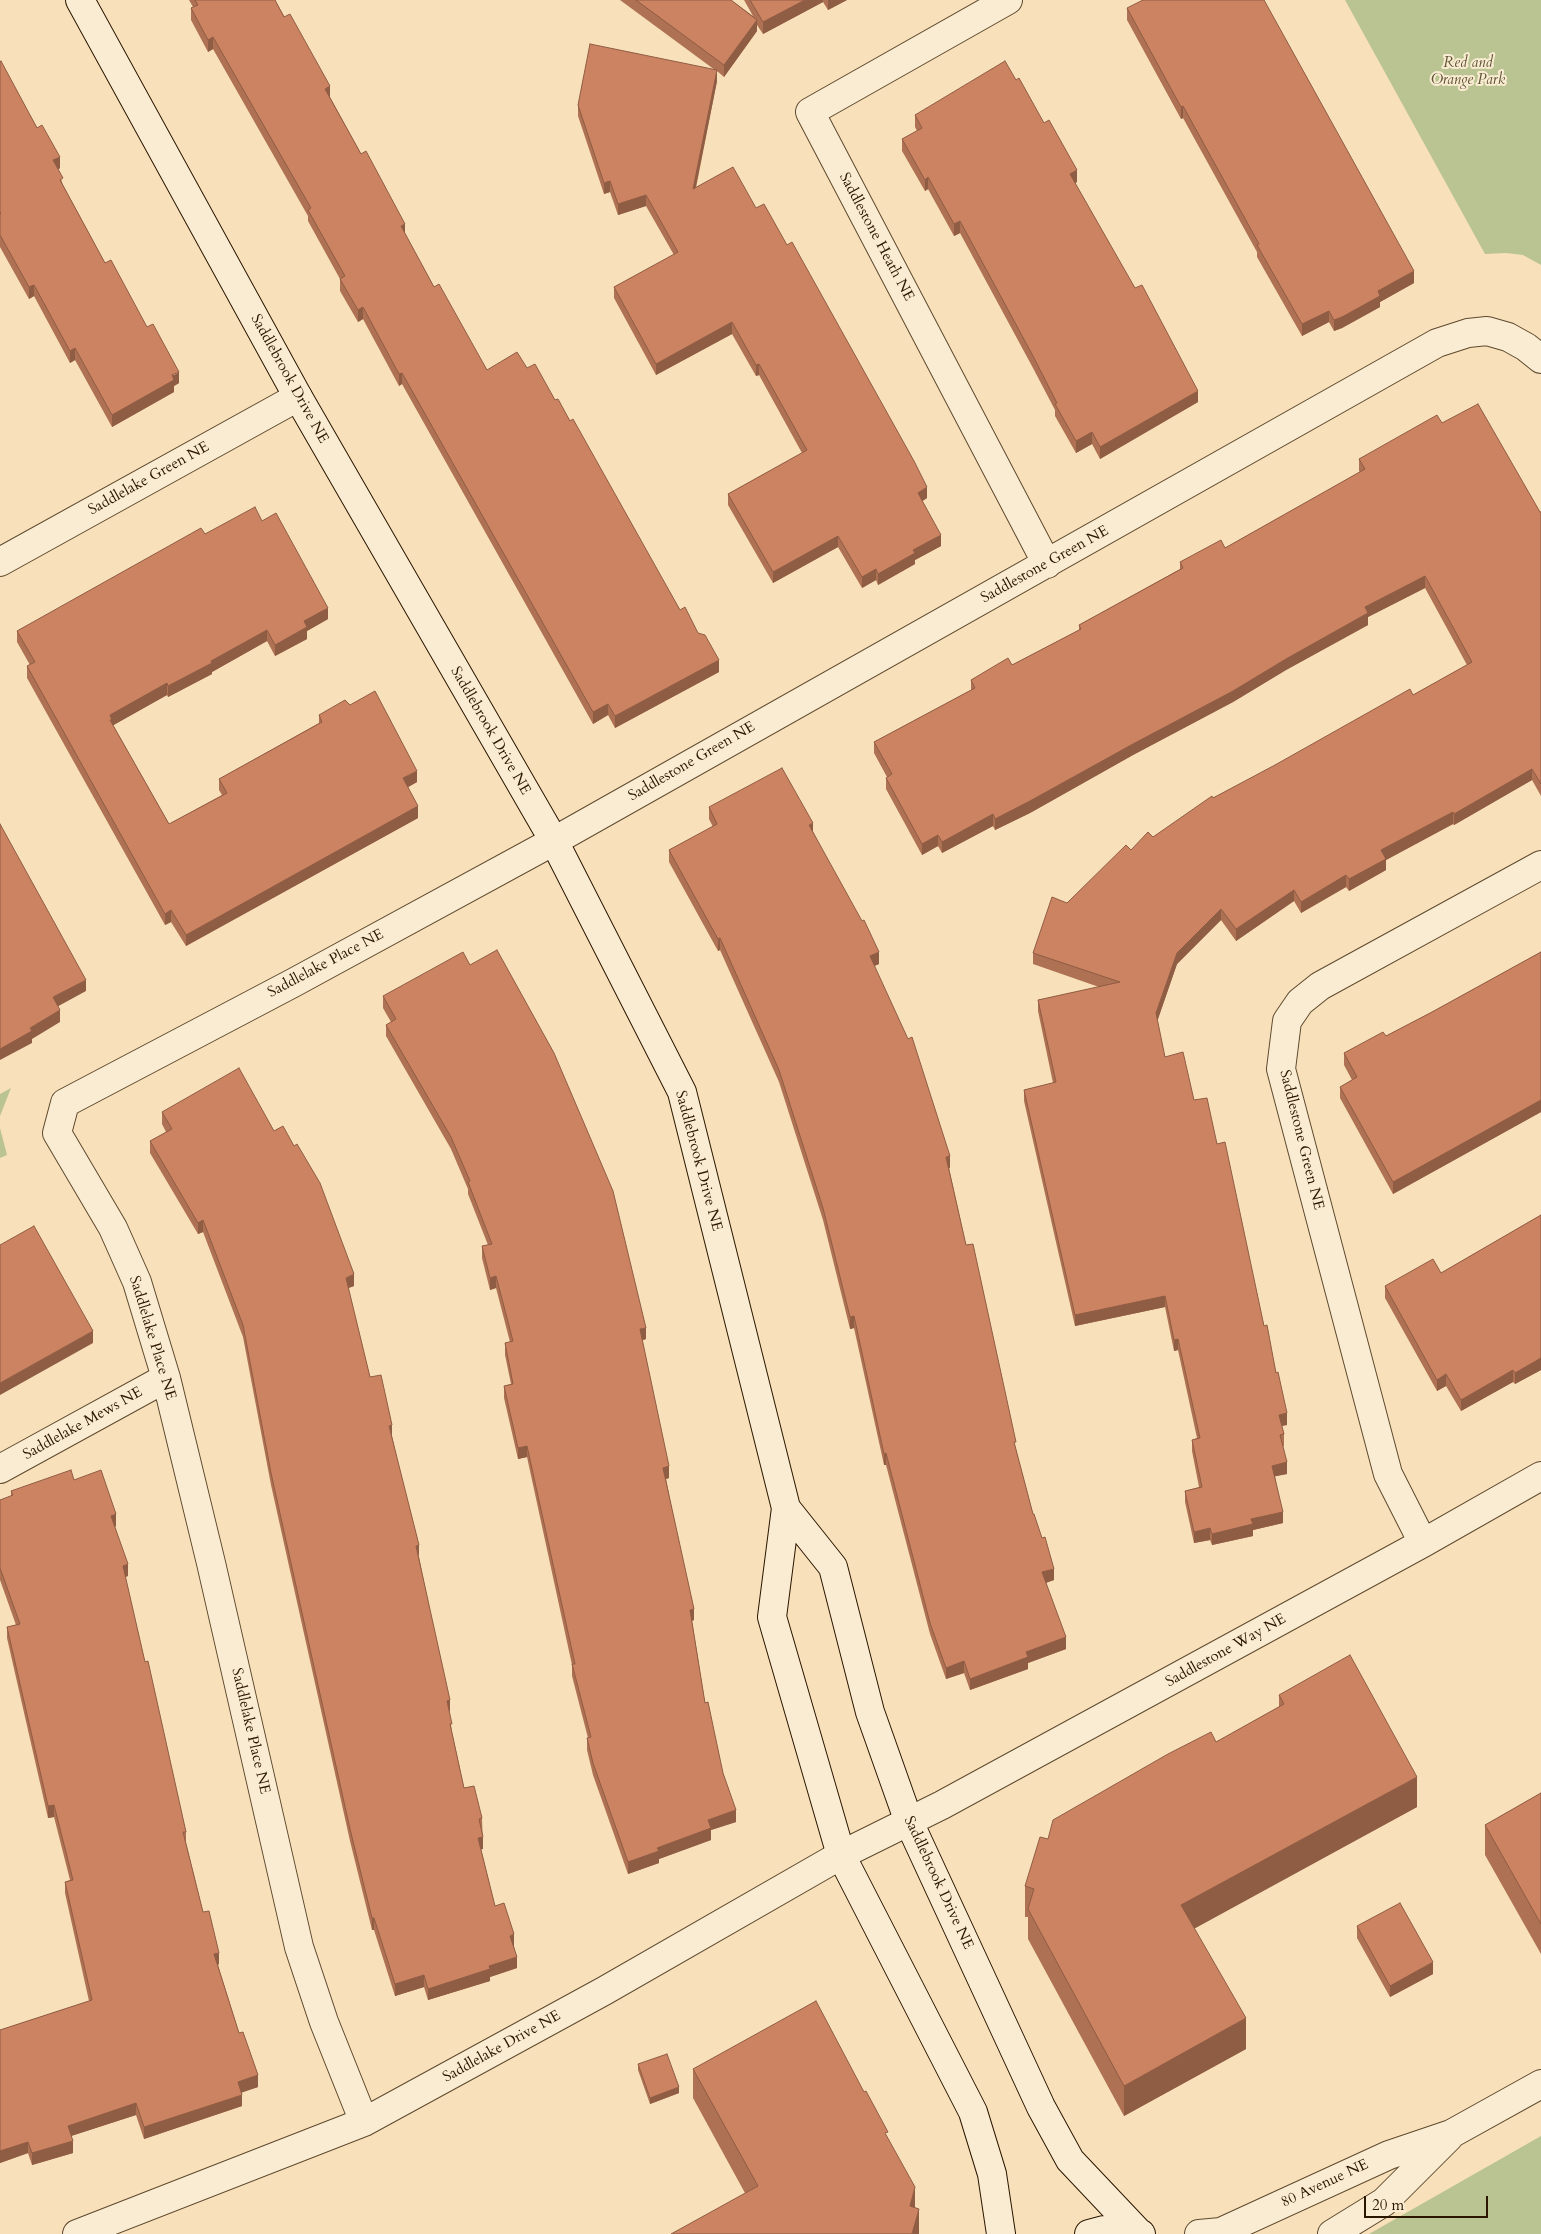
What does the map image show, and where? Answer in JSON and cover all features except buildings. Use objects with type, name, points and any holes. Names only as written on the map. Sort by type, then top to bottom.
[{"type":"street","name":"Saddlebrook Drive NE","points":[[80,0],[298,397],[554,841],[682,1092],[786,1508],[772,1617],[841,1855],[973,2112],[992,2174],[1001,2234]]},
{"type":"street","name":"Saddlestone Heath NE","points":[[1008,0],[810,112],[1047,564]]},
{"type":"street","name":"Saddlestone Green NE","points":[[554,841],[1436,343],[1468,333],[1487,331],[1508,337],[1526,347],[1541,359]]},
{"type":"street","name":"Saddlelake Green NE","points":[[0,562],[298,397]]},
{"type":"street","name":"Saddlelake Place NE","points":[[364,2122],[324,2022],[298,1947],[214,1573],[166,1378],[137,1282],[114,1228],[57,1133],[65,1103],[554,841]]},
{"type":"street","name":"Saddlestone Green NE","points":[[1423,1543],[1388,1474],[1281,1069],[1287,1021],[1300,1002],[1320,986],[1541,865]]},
{"type":"street","name":"Saddlelake Mews NE","points":[[0,1469],[166,1378]]},
{"type":"street","name":"Saddlestone Way NE","points":[[909,1822],[1423,1543],[1541,1476]]},
{"type":"street","name":"Saddlebrook Drive NE","points":[[786,1508],[833,1567],[870,1712],[909,1822],[1041,2107],[1070,2160],[1141,2234]]},
{"type":"street","name":"Saddlelake Drive NE","points":[[77,2234],[364,2122],[604,1991],[841,1855],[909,1822]]},
{"type":"street","name":"80 Avenue NE","points":[[1199,2234],[1221,2232],[1389,2154],[1451,2134],[1541,2084]]},
{"type":"street","name":"80 Avenue NE","points":[[1332,2234],[1384,2202],[1451,2134]]},
{"type":"street","points":[[1088,2234],[1104,2230],[1141,2234]]},
{"type":"green space","name":"Red and Orange Park","points":[[1345,0],[1541,0],[1541,265],[1523,255],[1506,253],[1485,254]]},
{"type":"green space","points":[[11,1088],[0,1116],[0,1094]]},
{"type":"green space","points":[[0,1128],[7,1155],[0,1158]]},
{"type":"green space","points":[[1541,2136],[1541,2234],[1369,2234]]}]
